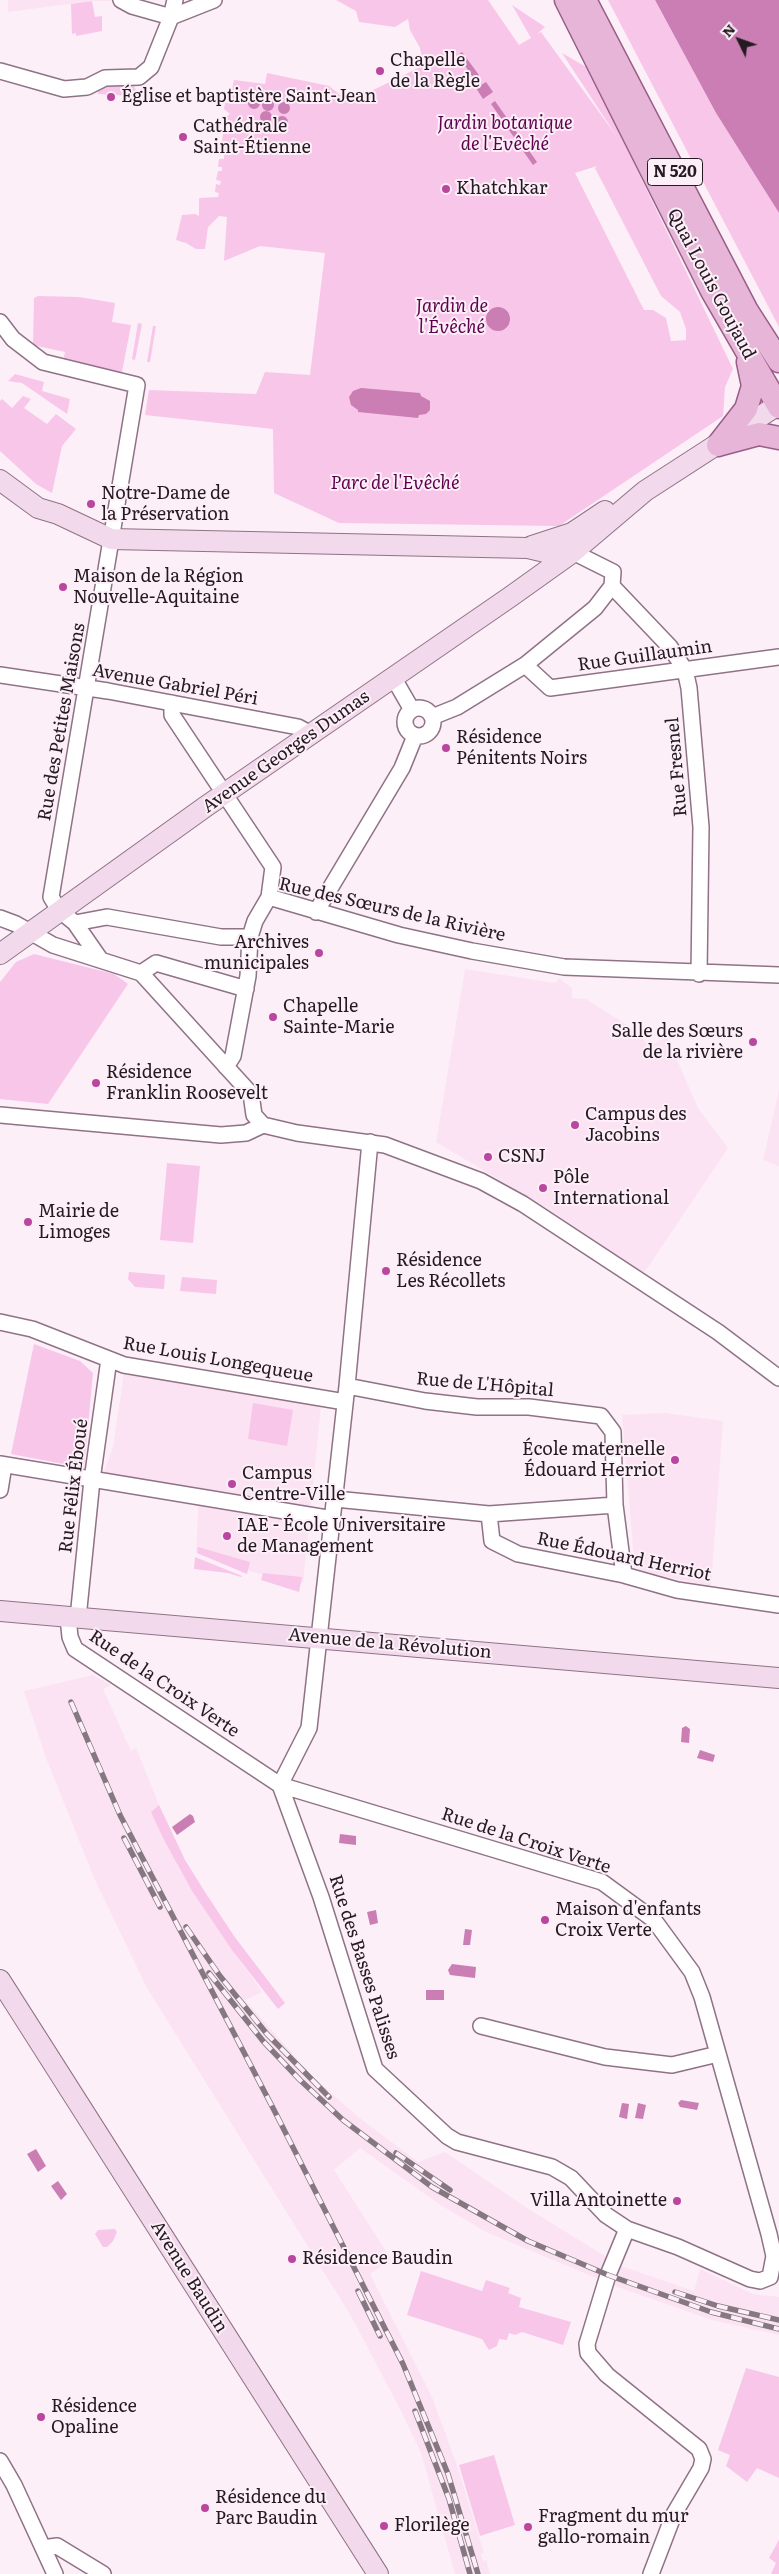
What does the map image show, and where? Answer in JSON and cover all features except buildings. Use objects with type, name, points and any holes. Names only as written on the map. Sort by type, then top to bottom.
[{"type":"main road","name":"Quai Louis Goujaud","points":[[566,0],[712,291],[779,406]]},
{"type":"main road","name":"Quai Louis Goujaud","points":[[585,0],[743,303],[773,346],[779,361]]},
{"type":"main road","points":[[718,445],[746,409],[753,386],[747,353]]},
{"type":"main road","points":[[528,548],[572,533],[598,515],[645,491],[779,406]]},
{"type":"main road","points":[[718,445],[759,434],[779,438]]},
{"type":"main road","points":[[0,480],[38,508],[53,524],[94,542],[111,538],[528,548],[549,553],[573,552]]},
{"type":"main road","name":"Avenue Georges Dumas","points":[[0,954],[59,910],[573,552],[645,491]]},
{"type":"main road","name":"Avenue de la Révolution","points":[[0,1612],[320,1637],[779,1678]]},
{"type":"main road","name":"Avenue Baudin","points":[[0,1980],[378,2574]]},
{"type":"street","points":[[121,0],[132,6],[171,17],[214,0]]},
{"type":"street","points":[[0,71],[56,88],[73,89],[86,87],[105,78],[139,77],[151,67],[171,17],[175,0]]},
{"type":"street","name":"Rue des Petites Maisons","points":[[0,322],[13,339],[43,362],[137,385],[51,897],[59,910]]},
{"type":"street","name":"Rue Fresnel","points":[[573,552],[613,579],[670,646],[685,670],[689,688],[701,827],[699,974]]},
{"type":"street","points":[[432,717],[457,707],[525,665],[595,608],[613,579]]},
{"type":"street","name":"Rue Guillaumin","points":[[525,665],[550,688],[779,657]]},
{"type":"street","name":"Avenue Gabriel Péri","points":[[0,675],[87,688],[298,727],[311,734]]},
{"type":"street","points":[[393,677],[412,710]]},
{"type":"street","points":[[172,704],[172,715],[273,868],[269,897]]},
{"type":"street","points":[[421,708],[432,717],[433,726],[428,733],[415,736],[406,726],[406,717],[412,710],[421,708]]},
{"type":"street","points":[[316,912],[402,768],[415,736]]},
{"type":"street","name":"Rue des Sœurs de la Rivière","points":[[226,1067],[233,1056],[246,989],[250,937],[255,920],[269,897],[316,912],[424,940],[564,967],[699,974],[779,975]]},
{"type":"street","points":[[59,910],[75,922],[100,959]]},
{"type":"street","points":[[75,922],[108,917],[221,937],[250,937]]},
{"type":"street","points":[[0,918],[16,924],[29,933],[54,945],[141,973],[251,1094],[254,1115],[263,1125],[297,1133],[370,1142],[481,1181],[523,1204],[718,1332],[779,1378]]},
{"type":"street","points":[[141,973],[156,963],[246,989]]},
{"type":"street","points":[[0,1116],[221,1135],[246,1133],[263,1125]]},
{"type":"street","points":[[280,1784],[310,1728],[347,1386],[370,1142]]},
{"type":"street","name":"Rue Louis Longequeue","points":[[0,1322],[32,1329],[124,1365],[345,1402]]},
{"type":"street","name":"Rue Félix Éboué","points":[[73,1618],[109,1359]]},
{"type":"street","name":"Rue de L'Hôpital","points":[[347,1386],[426,1401],[477,1407],[528,1407],[601,1416],[613,1432],[615,1505]]},
{"type":"street","points":[[0,1490],[2,1465],[333,1519]]},
{"type":"street","points":[[335,1499],[488,1514],[615,1505],[624,1575]]},
{"type":"street","name":"Rue Édouard Herriot","points":[[488,1514],[492,1541],[518,1554],[624,1575],[678,1590],[779,1605]]},
{"type":"street","name":"Rue de la Croix Verte","points":[[73,1618],[70,1637],[75,1649],[280,1784],[602,1882],[654,1920],[692,1972],[702,1996],[774,2256],[774,2267],[770,2277]]},
{"type":"street","name":"Rue des Basses Palisses","points":[[280,1784],[321,1897],[375,2069],[447,2136],[458,2142],[552,2167],[571,2178],[606,2215],[627,2229],[678,2247],[750,2279],[760,2281],[770,2277]]},
{"type":"street","points":[[481,2026],[605,2057],[672,2065],[718,2054]]},
{"type":"street","points":[[627,2229],[600,2298],[587,2344],[588,2353],[607,2375],[699,2449],[703,2459],[701,2468],[674,2514],[651,2574]]},
{"type":"street","points":[[0,2462],[55,2574]]},
{"type":"street","points":[[42,2548],[57,2546],[103,2574]]},
{"type":"shaded area","points":[[8,0],[114,1],[92,1],[8,12]]},
{"type":"shaded area","points":[[655,0],[779,0],[779,213],[716,113]]},
{"type":"shaded area","points":[[462,52],[479,75],[474,79],[458,55]]},
{"type":"shaded area","points":[[486,82],[493,92],[483,99],[476,88]]},
{"type":"shaded area","points":[[254,97],[260,103],[254,109],[248,103]]},
{"type":"shaded area","points":[[268,99],[274,105],[268,111],[262,105]]},
{"type":"shaded area","points":[[495,101],[507,118],[503,121],[491,104]]},
{"type":"shaded area","points":[[284,102],[290,108],[284,114],[278,108]]},
{"type":"shaded area","points":[[266,111],[272,117],[266,123],[260,117]]},
{"type":"shaded area","points":[[282,116],[288,122],[282,128],[276,122]]},
{"type":"shaded area","points":[[510,123],[522,140],[518,143],[506,126]]},
{"type":"shaded area","points":[[525,145],[537,162],[533,165],[521,148]]},
{"type":"shaded area","points":[[498,307],[507,310],[510,319],[507,328],[498,331],[489,328],[486,319],[489,310]]},
{"type":"shaded area","points":[[361,388],[420,393],[421,396],[430,401],[430,410],[426,414],[419,415],[418,418],[358,412],[351,405],[349,397],[353,391]]},
{"type":"shaded area","name":"Campus des Jacobins","points":[[465,969],[555,983],[559,978],[572,988],[572,998],[586,999],[641,1034],[648,1047],[667,1037],[698,1108],[728,1148],[644,1273],[550,1210],[436,1142]]},
{"type":"shaded area","points":[[779,1090],[779,1166],[763,1160]]},
{"type":"shaded area","name":"Campus Centre-Ville","points":[[124,1373],[321,1405],[303,1583],[256,1573],[196,1552],[199,1493],[102,1476],[113,1447]]},
{"type":"shaded area","points":[[665,1413],[723,1421],[711,1586],[641,1572],[634,1559],[622,1415]]},
{"type":"shaded area","points":[[93,1675],[111,1685],[103,1689],[131,1751],[136,1748],[159,1805],[152,1812],[164,1840],[192,1891],[262,1992],[245,2000],[313,2077],[357,2116],[418,2162],[445,2152],[527,2208],[621,2266],[694,2291],[700,2269],[753,2294],[779,2297],[779,2335],[712,2320],[618,2287],[486,2232],[439,2204],[360,2148],[334,2170],[391,2259],[370,2274],[432,2397],[457,2465],[484,2553],[481,2554],[483,2561],[486,2560],[490,2574],[455,2574],[421,2453],[401,2411],[351,2316],[147,1988],[94,1878],[45,1755],[24,1691]]},
{"type":"shaded area","points":[[686,1726],[690,1729],[689,1743],[681,1742],[682,1728]]},
{"type":"shaded area","points":[[700,1750],[715,1755],[713,1762],[697,1758]]},
{"type":"shaded area","points":[[190,1814],[195,1822],[177,1835],[172,1827]]},
{"type":"shaded area","points":[[340,1834],[356,1836],[356,1845],[339,1843]]},
{"type":"shaded area","points":[[376,1910],[378,1923],[370,1925],[367,1912]]},
{"type":"shaded area","points":[[465,1929],[472,1930],[470,1945],[463,1945]]},
{"type":"shaded area","points":[[452,1964],[476,1967],[475,1978],[450,1975],[448,1970]]},
{"type":"shaded area","points":[[426,1990],[444,1990],[444,2000],[426,2000]]},
{"type":"shaded area","points":[[681,2100],[699,2103],[697,2110],[680,2107],[678,2103]]},
{"type":"shaded area","points":[[622,2103],[629,2104],[627,2119],[619,2117]]},
{"type":"shaded area","points":[[638,2103],[646,2105],[643,2119],[635,2118]]},
{"type":"shaded area","points":[[36,2149],[46,2166],[38,2172],[27,2154]]},
{"type":"shaded area","points":[[58,2181],[67,2194],[61,2200],[51,2186]]},
{"type":"green space","points":[[336,0],[488,0],[519,45],[531,38],[512,5],[545,27],[537,34],[541,32],[617,137],[562,53],[588,68],[733,369],[725,387],[723,416],[559,526],[339,523],[274,493],[273,429],[145,415],[149,390],[256,394],[265,372],[310,375],[325,253],[260,246],[224,261],[227,217],[219,216],[208,227],[205,249],[196,249],[176,240],[182,215],[195,214],[199,216],[199,198],[218,197],[219,193],[215,192],[216,184],[220,185],[221,181],[216,180],[218,171],[222,171],[222,167],[218,167],[219,159],[224,159],[224,154],[220,154],[221,145],[225,145],[226,142],[222,141],[223,134],[227,131],[228,128],[225,128],[227,116],[230,114],[224,109],[225,103],[229,103],[226,95],[231,94],[234,80],[265,84],[267,73],[329,86],[349,102],[420,67],[423,62],[420,48],[410,30],[408,19],[395,27],[359,22],[356,11]],"holes":[[[597,166],[595,168],[661,296],[680,312],[686,329],[686,340],[671,341],[666,318],[653,310],[644,310],[575,173]]]},
{"type":"green space","points":[[608,0],[655,0],[716,113],[779,213],[779,327]]},
{"type":"green space","points":[[92,1],[95,17],[102,16],[102,31],[76,36],[76,33],[72,34],[71,4]]},
{"type":"green space","points":[[133,84],[136,90],[133,96],[98,94],[98,89],[107,85]]},
{"type":"green space","points":[[38,296],[79,297],[115,303],[112,322],[131,325],[121,377],[63,362],[65,352],[33,345],[34,298]]},
{"type":"green space","points":[[138,323],[142,324],[135,360],[132,359]]},
{"type":"green space","points":[[153,326],[156,326],[150,362],[147,362]]},
{"type":"green space","points":[[15,374],[44,382],[42,391],[70,399],[67,414],[22,383],[8,381]]},
{"type":"green space","points":[[23,396],[31,399],[24,408],[47,424],[56,414],[76,429],[62,446],[52,493],[36,484],[0,451],[0,401],[2,399],[12,408]]},
{"type":"green space","points":[[34,954],[114,974],[128,984],[48,1104],[0,1099],[0,982],[16,962]]},
{"type":"green space","points":[[167,1163],[200,1166],[193,1243],[160,1240]]},
{"type":"green space","points":[[129,1272],[165,1275],[164,1289],[135,1287],[128,1279]]},
{"type":"green space","points":[[182,1277],[217,1280],[216,1294],[180,1291]]},
{"type":"green space","points":[[34,1344],[80,1361],[93,1373],[84,1468],[11,1454]]},
{"type":"green space","points":[[253,1403],[293,1410],[287,1446],[248,1439]]},
{"type":"green space","points":[[198,1547],[250,1562],[247,1574],[197,1553]]},
{"type":"green space","points":[[195,1557],[242,1576],[194,1569]]},
{"type":"green space","points":[[263,1573],[302,1577],[299,1592],[261,1580]]},
{"type":"green space","points":[[159,1805],[185,1860],[205,1892],[234,1936],[285,2003],[278,2009],[232,1950],[192,1891],[151,1812]]},
{"type":"green space","points":[[115,2229],[117,2232],[113,2241],[107,2247],[103,2247],[95,2234],[98,2230]]},
{"type":"green space","points":[[421,2271],[482,2291],[486,2280],[510,2288],[508,2293],[521,2298],[519,2307],[571,2322],[563,2345],[522,2332],[515,2335],[509,2333],[507,2340],[499,2339],[497,2346],[489,2350],[482,2339],[407,2315]]},
{"type":"green space","points":[[746,2368],[779,2377],[779,2478],[757,2468],[747,2482],[726,2466],[730,2455],[718,2450]]},
{"type":"green space","points":[[494,2455],[515,2525],[480,2536],[459,2465]]},
{"type":"green space","points":[[779,2540],[779,2574],[771,2574],[776,2563],[769,2558]]},
{"type":"railway","points":[[71,1702],[120,1815],[274,2110],[403,2364],[448,2474],[478,2574]]},
{"type":"railway","points":[[124,1838],[160,1907]]},
{"type":"railway","points":[[186,1927],[220,1976],[267,2034],[329,2097]]},
{"type":"railway","points":[[209,1973],[263,2041],[300,2080],[343,2120],[432,2187],[528,2241],[608,2275],[711,2312],[779,2329]]},
{"type":"railway","points":[[396,2153],[450,2190]]},
{"type":"railway","points":[[358,2291],[380,2336]]},
{"type":"railway","points":[[675,2292],[718,2306],[779,2320]]},
{"type":"railway","points":[[415,2411],[449,2499],[470,2574]]},
{"type":"place","name":"Chapelle de la Règle","points":[[380,71]]},
{"type":"place","name":"Église et baptistère Saint-Jean","points":[[111,97]]},
{"type":"place","name":"Cathédrale Saint-Étienne","points":[[183,137]]},
{"type":"place","name":"Khatchkar","points":[[446,189]]},
{"type":"place","name":"Notre-Dame de la Préservation","points":[[91,504]]},
{"type":"place","name":"Maison de la Région Nouvelle-Aquitaine","points":[[63,587]]},
{"type":"place","name":"Résidence Pénitents Noirs","points":[[446,748]]},
{"type":"place","name":"Archives municipales","points":[[319,953]]},
{"type":"place","name":"Chapelle Sainte-Marie","points":[[273,1017]]},
{"type":"place","name":"Salle des Sœurs de la rivière","points":[[753,1042]]},
{"type":"place","name":"Résidence Franklin Roosevelt","points":[[96,1083]]},
{"type":"place","name":"Campus des Jacobins","points":[[575,1125]]},
{"type":"place","name":"CSNJ","points":[[488,1157]]},
{"type":"place","name":"Pôle International","points":[[543,1188]]},
{"type":"place","name":"Mairie de Limoges","points":[[28,1222]]},
{"type":"place","name":"Résidence Les Récollets","points":[[386,1271]]},
{"type":"place","name":"École maternelle Édouard Herriot","points":[[675,1460]]},
{"type":"place","name":"Campus Centre-Ville","points":[[232,1484]]},
{"type":"place","name":"IAE - École Universitaire de Management","points":[[227,1536]]},
{"type":"place","name":"Maison d'enfants Croix Verte","points":[[545,1920]]},
{"type":"place","name":"Villa Antoinette","points":[[677,2201]]},
{"type":"place","name":"Résidence Baudin","points":[[292,2259]]},
{"type":"place","name":"Résidence Opaline","points":[[41,2417]]},
{"type":"place","name":"Résidence du Parc Baudin","points":[[205,2508]]},
{"type":"place","name":"Florilège","points":[[384,2526]]},
{"type":"place","name":"Fragment du mur gallo-romain","points":[[528,2527]]},
{"type":"park label","name":"Jardin botanique de l'Evêché","points":[[505,134]]},
{"type":"park label","name":"Jardin de l'Évêché","points":[[452,317]]},
{"type":"park label","name":"Parc de l'Evêché","points":[[395,484]]}]
